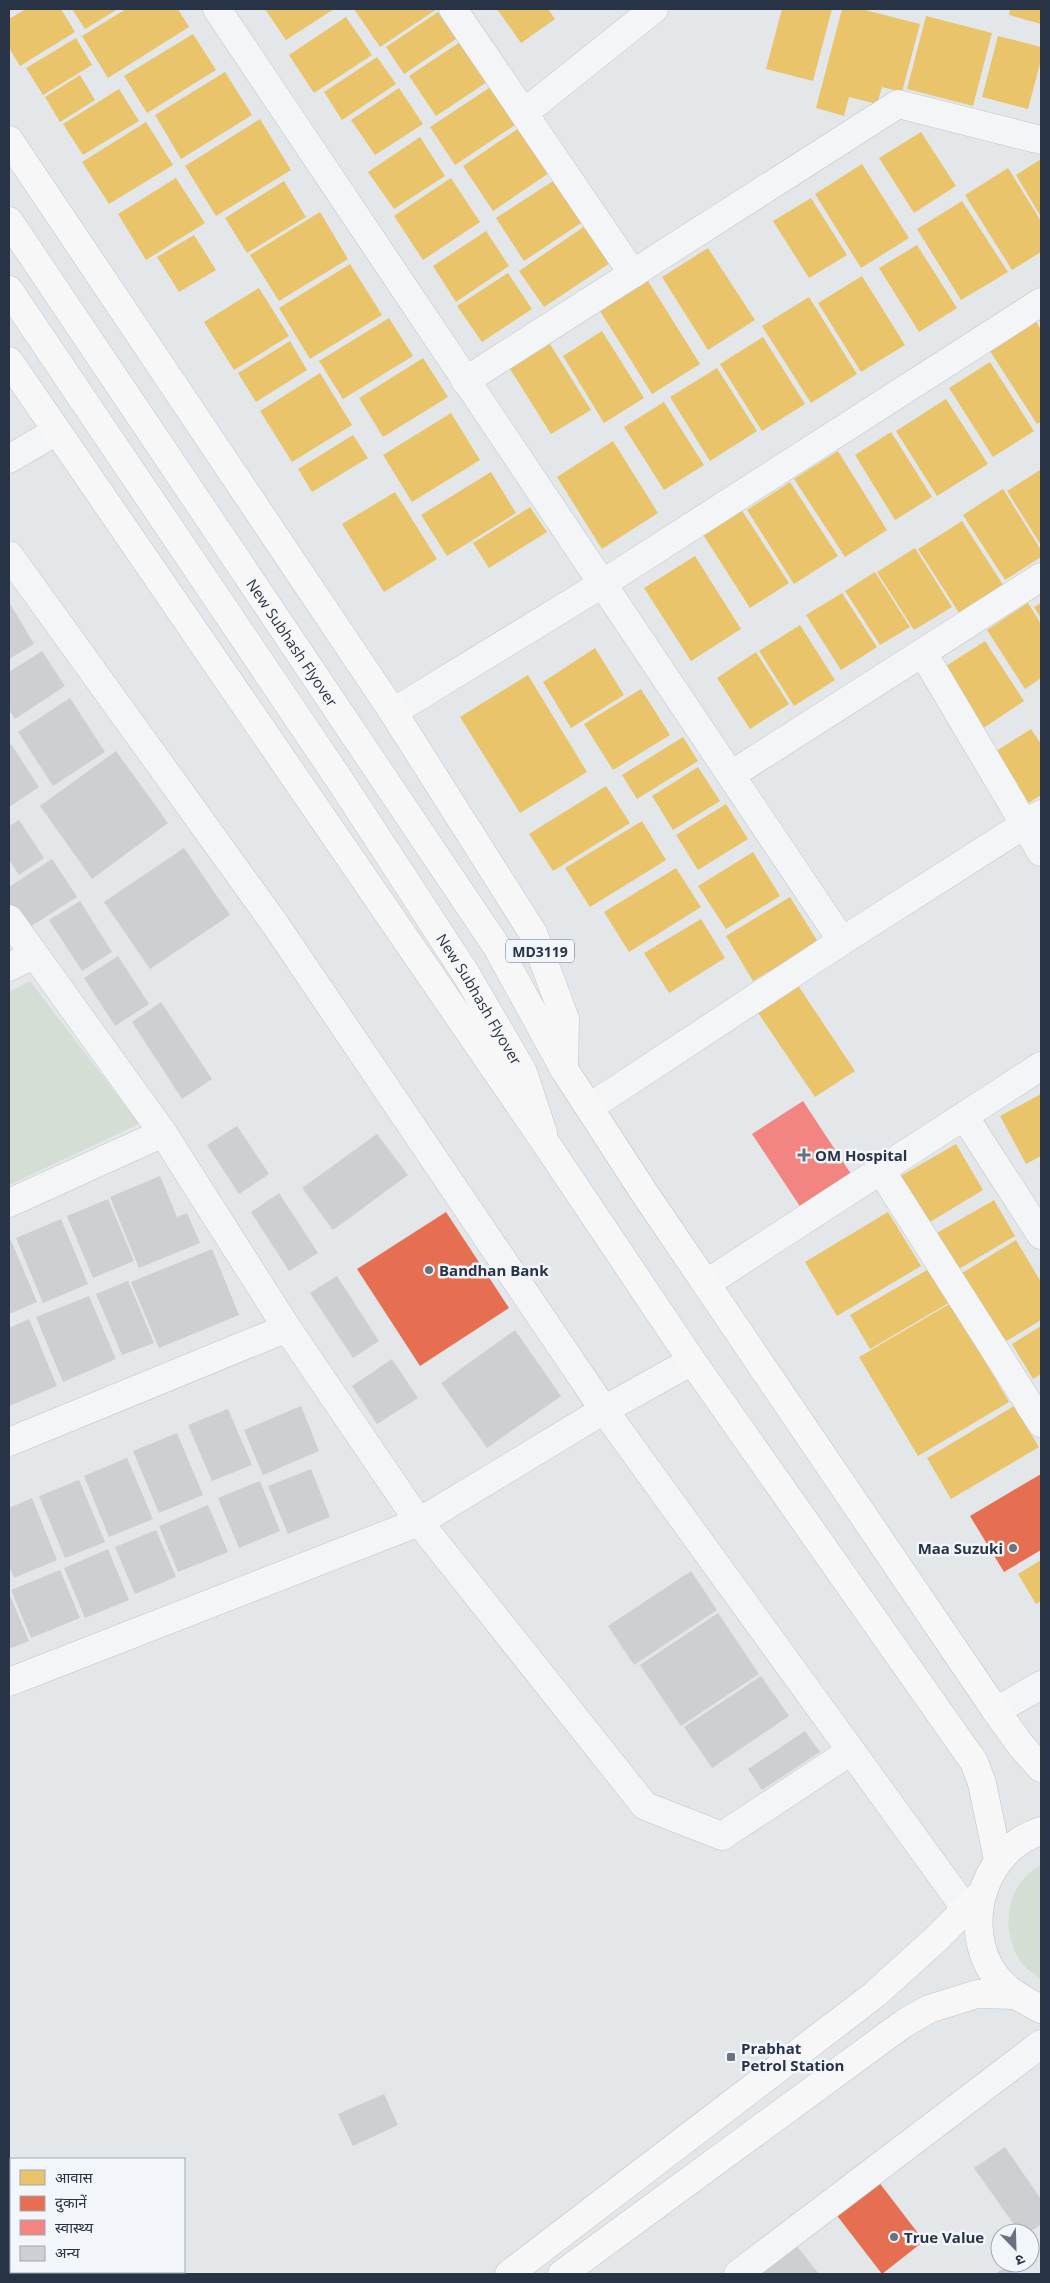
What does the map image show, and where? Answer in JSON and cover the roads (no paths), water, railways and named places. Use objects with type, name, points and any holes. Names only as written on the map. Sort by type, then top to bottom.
[{"type":"main road","name":"MD3119","points":[[9,140],[393,712],[534,933],[565,1019],[564,1069]]},
{"type":"main road","name":"New Subhash Flyover","points":[[9,221],[497,947],[564,1069],[643,1191],[996,1711],[1022,1747],[1041,1768]]},
{"type":"main road","name":"New Subhash Flyover","points":[[9,290],[343,786],[466,974],[523,1072],[547,1145]]},
{"type":"main road","points":[[9,361],[55,432],[547,1145],[692,1361],[974,1762],[982,1783],[998,1860]]},
{"type":"main road","points":[[509,2274],[874,1996],[935,1940],[973,1901],[998,1860],[1027,1836],[1041,1831]]},
{"type":"main road","points":[[973,1901],[980,1940],[989,1967],[1014,1995],[1041,2009]]},
{"type":"main road","points":[[562,2274],[903,2024],[929,2009],[977,1994],[1014,1995]]},
{"type":"street","points":[[217,9],[842,941]]},
{"type":"street","points":[[453,9],[634,274]]},
{"type":"street","points":[[524,113],[654,9]]},
{"type":"street","points":[[465,381],[898,104],[1041,140]]},
{"type":"street","points":[[393,712],[602,584],[1041,302]]},
{"type":"street","points":[[9,459],[55,432]]},
{"type":"street","points":[[9,555],[275,924],[604,1410],[851,1751],[973,1901]]},
{"type":"street","points":[[731,775],[1041,577]]},
{"type":"street","points":[[923,652],[1033,819],[1041,852]]},
{"type":"street","points":[[590,1107],[842,941],[1033,819]]},
{"type":"street","points":[[9,919],[33,955],[163,1133],[287,1328],[419,1522],[645,1806],[722,1836],[851,1751]]},
{"type":"street","points":[[9,968],[33,955]]},
{"type":"street","points":[[707,1283],[1041,1066]]},
{"type":"street","points":[[964,1116],[1041,1235]]},
{"type":"street","points":[[9,1203],[163,1133]]},
{"type":"street","points":[[880,1169],[1041,1423]]},
{"type":"street","points":[[9,1442],[287,1328]]},
{"type":"street","points":[[9,1682],[419,1522],[604,1410],[692,1361]]},
{"type":"street","points":[[996,1711],[1041,1685]]},
{"type":"street","points":[[738,2274],[1041,2044]]},
{"type":"place","name":"OM Hospital","points":[[804,1155]]},
{"type":"place","name":"Bandhan Bank","points":[[429,1270]]},
{"type":"place","name":"Maa Suzuki","points":[[1013,1548]]},
{"type":"place","name":"Prabhat Petrol Station","points":[[731,2057]]},
{"type":"place","name":"True Value","points":[[894,2237]]}]
